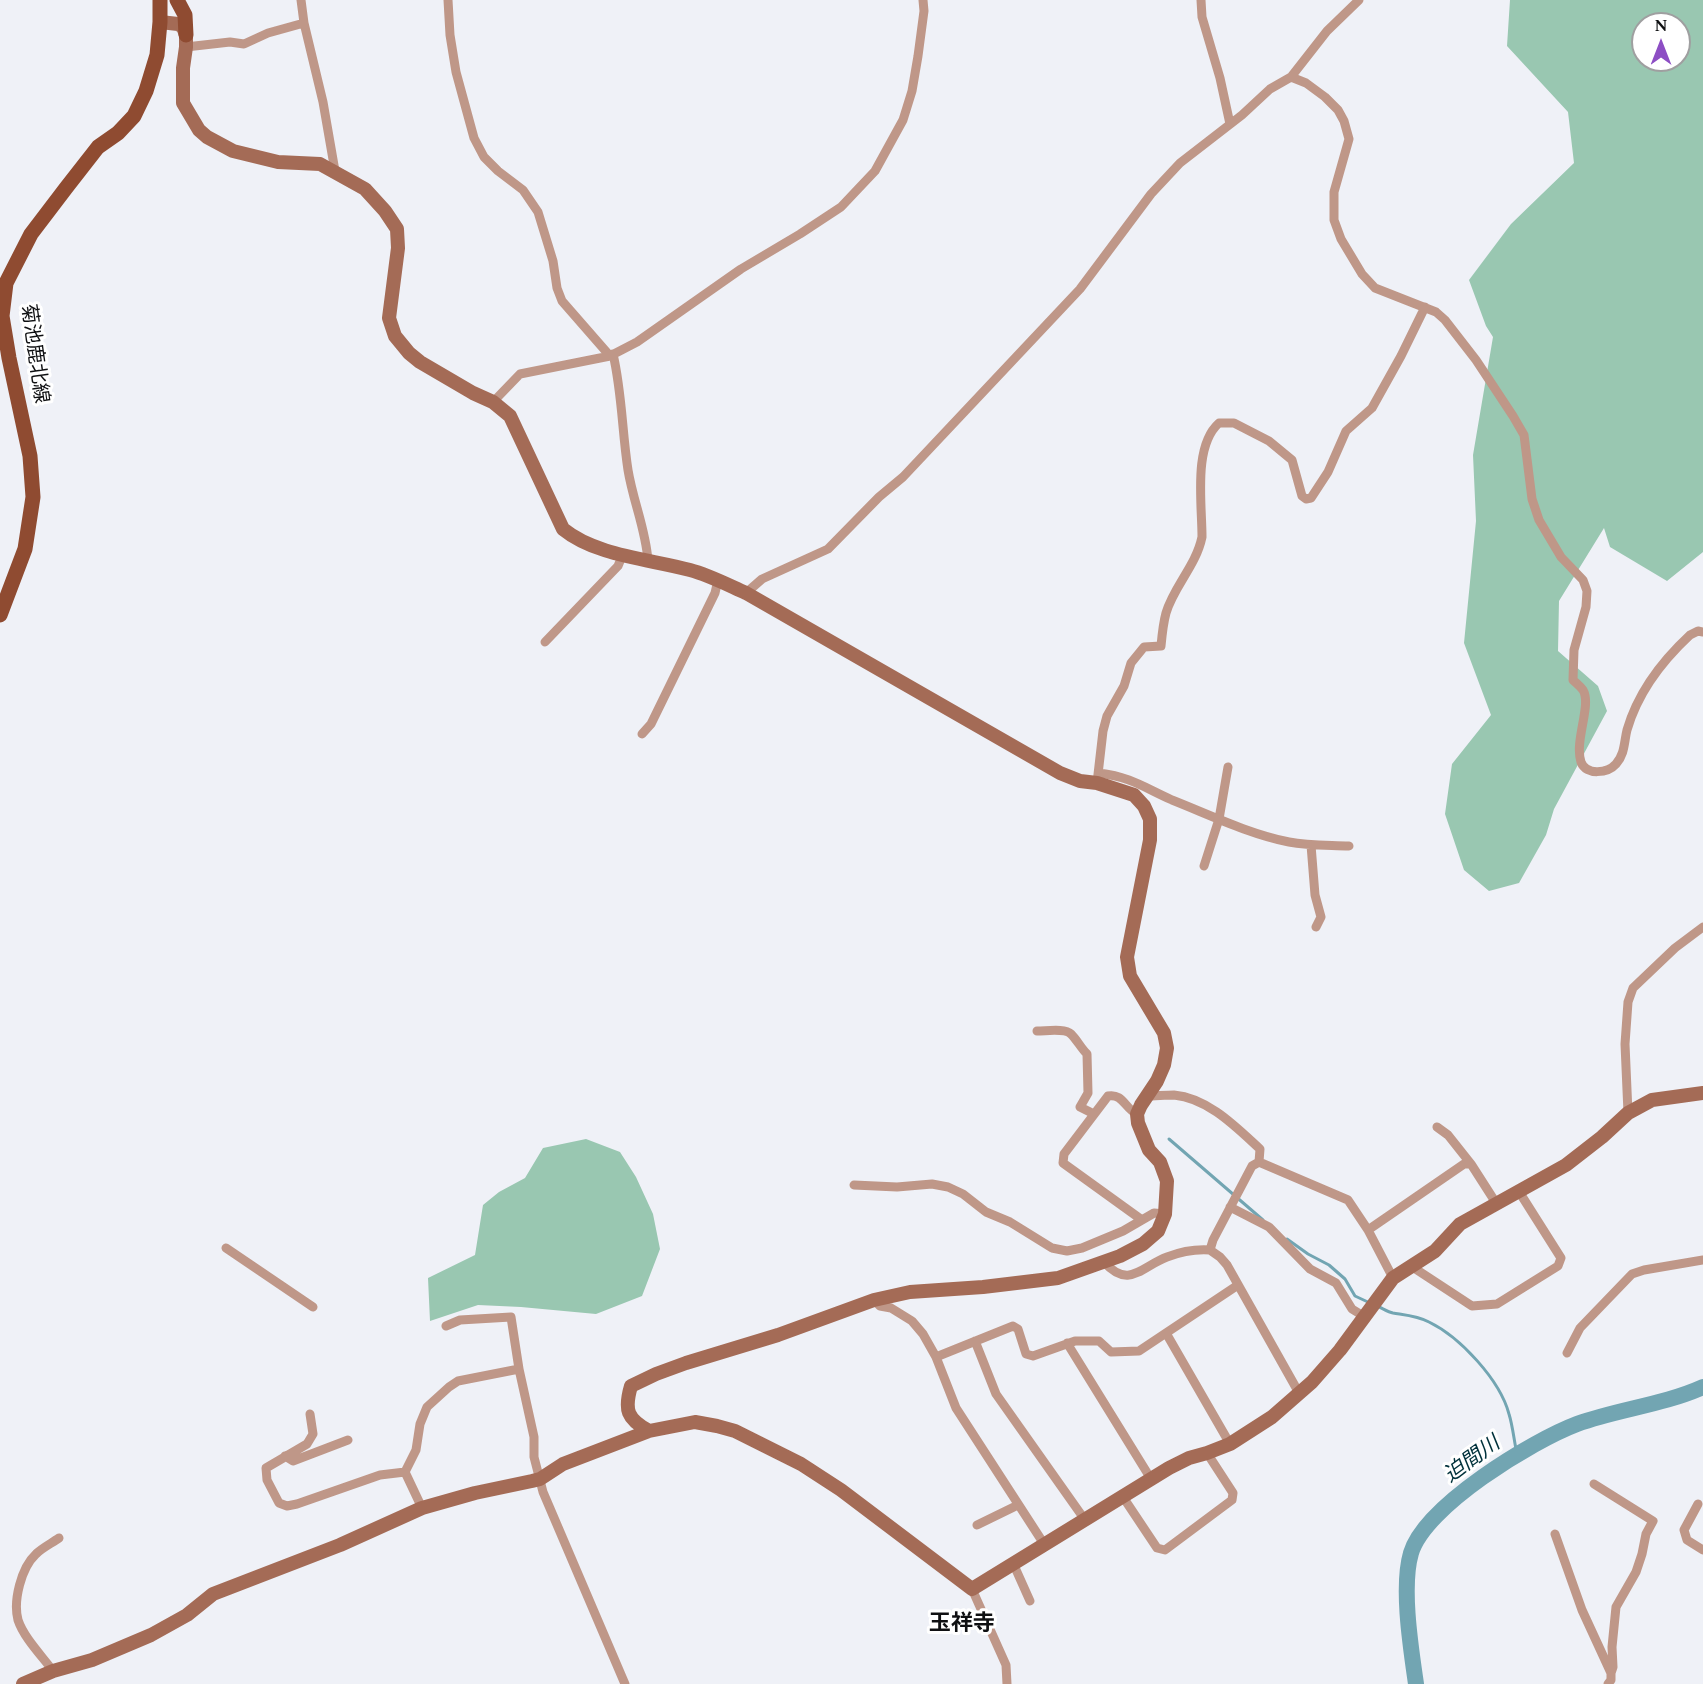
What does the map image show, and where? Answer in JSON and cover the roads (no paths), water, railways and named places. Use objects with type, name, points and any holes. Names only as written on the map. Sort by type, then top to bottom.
[{"type":"main road","name":"菊池鹿北線","points":[[0,615],[25,549],[33,497],[30,456],[2,316],[6,283],[31,234],[66,188],[98,147],[118,133],[134,116],[146,91],[157,56],[160,0]]},
{"type":"main road","points":[[177,0],[185,15],[186,41]]},
{"type":"street","points":[[301,0],[335,171]]},
{"type":"street","points":[[448,0],[450,35],[456,72],[474,138],[484,157],[523,190],[538,212],[553,261],[556,288],[562,301],[612,355],[619,385],[628,470],[647,545],[648,561]]},
{"type":"street","points":[[493,402],[520,374],[612,355],[638,342],[741,269],[841,207],[875,171],[903,120],[912,91],[924,11],[923,0]]},
{"type":"street","points":[[1202,0],[1202,17],[1220,78],[1230,124]]},
{"type":"street","points":[[746,593],[762,579],[828,549],[879,497],[903,477],[1080,290],[1158,186],[1180,163],[1270,89],[1291,77],[1327,31],[1359,0]]},
{"type":"street","points":[[160,22],[178,24],[183,27],[186,41],[183,103],[199,130],[207,137],[233,151],[278,162],[320,164],[364,189],[385,211],[397,229],[398,248],[389,318],[395,336],[420,362],[493,402],[510,416],[563,529],[574,537],[623,554],[691,570],[746,593],[1059,773],[1080,781],[1098,778],[1135,781],[1219,819],[1287,841],[1311,845],[1349,846]]},
{"type":"street","points":[[186,41],[244,44],[268,33],[304,23]]},
{"type":"street","points":[[1291,77],[1306,83],[1325,97],[1338,110],[1344,121],[1349,139],[1334,192],[1334,220],[1341,239],[1362,274],[1375,288],[1436,312],[1445,320],[1476,360],[1524,435],[1532,499],[1539,520],[1561,557],[1583,580],[1587,591],[1586,607],[1574,650],[1573,680],[1582,689],[1585,698],[1579,742],[1582,766],[1585,769],[1593,772],[1606,771],[1615,765],[1623,753],[1627,730],[1646,685],[1690,635],[1698,631],[1703,633]]},
{"type":"street","points":[[1098,778],[1103,731],[1107,716],[1124,686],[1131,663],[1144,647],[1161,646],[1166,612],[1192,565],[1200,545],[1202,457],[1211,431],[1219,423],[1234,423],[1269,441],[1292,460],[1302,496],[1306,500],[1311,498],[1328,472],[1346,431],[1372,408],[1425,308]]},
{"type":"street","points":[[545,642],[618,566],[623,554]]},
{"type":"street","points":[[642,734],[651,724],[715,593],[718,580]]},
{"type":"street","points":[[1204,866],[1219,819],[1228,767]]},
{"type":"street","points":[[649,1431],[636,1424],[628,1413],[627,1398],[631,1386],[656,1374],[768,1338],[874,1300],[910,1292],[1040,1282],[1058,1278],[1104,1262],[1143,1244],[1158,1231],[1165,1214],[1167,1181],[1160,1162],[1149,1150],[1138,1124],[1137,1114],[1157,1081],[1164,1065],[1167,1048],[1164,1033],[1130,976],[1127,957],[1150,840],[1150,819],[1144,806],[1134,795],[1098,778]]},
{"type":"street","points":[[1311,845],[1315,895],[1321,916],[1316,927]]},
{"type":"street","points":[[1628,1113],[1626,1036],[1628,1002],[1634,988],[1675,948],[1703,927]]},
{"type":"street","points":[[1038,1030],[1067,1031],[1087,1054],[1088,1093],[1080,1107],[1094,1114]]},
{"type":"street","points":[[972,1589],[1151,1479],[1189,1458],[1230,1444],[1272,1417],[1299,1393],[1340,1350],[1393,1278],[1435,1251],[1460,1224],[1566,1165],[1628,1113],[1652,1100],[1703,1093]]},
{"type":"street","points":[[1146,1096],[1174,1095],[1214,1110],[1260,1149],[1259,1162]]},
{"type":"street","points":[[1137,1114],[1130,1111],[1121,1098],[1108,1096],[1064,1154],[1063,1163],[1142,1220]]},
{"type":"street","points":[[1437,1127],[1448,1135],[1471,1164],[1496,1203]]},
{"type":"street","points":[[1210,1250],[1252,1166],[1259,1162]]},
{"type":"street","points":[[1259,1162],[1348,1200],[1368,1230],[1393,1278]]},
{"type":"street","points":[[1368,1230],[1464,1164],[1471,1164]]},
{"type":"street","points":[[854,1185],[897,1187],[932,1184],[948,1187],[963,1194],[986,1212],[1010,1222],[1052,1248],[1067,1251],[1092,1244],[1123,1231],[1154,1213],[1165,1214]]},
{"type":"street","points":[[1411,1266],[1472,1306],[1497,1304],[1558,1266],[1561,1258],[1518,1190]]},
{"type":"street","points":[[1230,1207],[1269,1227],[1310,1269],[1336,1283],[1352,1309],[1365,1317]]},
{"type":"street","points":[[226,1248],[313,1307]]},
{"type":"street","points":[[1104,1262],[1119,1274],[1132,1275],[1166,1257],[1210,1250],[1227,1265],[1299,1393]]},
{"type":"street","points":[[1567,1353],[1580,1328],[1632,1274],[1703,1260]]},
{"type":"street","points":[[936,1357],[1012,1326],[1018,1329],[1026,1354],[1033,1356],[1075,1341],[1099,1341],[1111,1352],[1139,1351],[1238,1285]]},
{"type":"street","points":[[874,1300],[880,1306],[891,1308],[912,1321],[923,1334],[936,1357],[956,1408],[1044,1544]]},
{"type":"street","points":[[446,1326],[460,1320],[511,1317],[519,1369],[534,1437],[534,1457],[543,1492],[625,1684]]},
{"type":"street","points":[[1166,1333],[1230,1444]]},
{"type":"street","points":[[975,1341],[996,1394],[1085,1520]]},
{"type":"street","points":[[1067,1343],[1151,1479]]},
{"type":"street","points":[[405,1472],[416,1450],[420,1424],[427,1407],[449,1387],[458,1381],[519,1369]]},
{"type":"street","points":[[310,1414],[313,1434],[307,1444],[266,1468],[267,1480],[279,1503],[287,1506],[381,1475],[405,1472]]},
{"type":"street","points":[[23,1684],[53,1671],[92,1660],[151,1635],[187,1616],[213,1594],[340,1545],[422,1508],[475,1493],[540,1479],[563,1464],[649,1431],[695,1422],[735,1431],[801,1464],[842,1490],[972,1589],[1006,1665],[1007,1684]]},
{"type":"street","points":[[285,1456],[293,1461],[348,1440]]},
{"type":"street","points":[[1123,1497],[1157,1548],[1165,1550],[1232,1500],[1233,1493],[1207,1453]]},
{"type":"street","points":[[405,1472],[422,1508]]},
{"type":"street","points":[[1594,1484],[1653,1521],[1646,1534],[1636,1572],[1616,1607],[1612,1647],[1613,1667],[1608,1684]]},
{"type":"street","points":[[1698,1504],[1684,1530],[1687,1540],[1703,1550]]},
{"type":"street","points":[[976,1526],[1018,1505]]},
{"type":"street","points":[[1555,1534],[1582,1610],[1611,1672]]},
{"type":"street","points":[[53,1671],[29,1640],[18,1620],[17,1597],[21,1579],[34,1555],[59,1538]]},
{"type":"street","points":[[1012,1563],[1030,1601]]},
{"type":"waterway","points":[[1169,1139],[1263,1220]]},
{"type":"waterway","points":[[1287,1239],[1329,1265],[1345,1279],[1355,1296],[1370,1303]]},
{"type":"waterway","points":[[1377,1306],[1429,1322],[1466,1349],[1488,1374],[1504,1401],[1517,1454]]},
{"type":"waterway","name":"迫間川","points":[[1416,1684],[1408,1618],[1408,1567],[1411,1553],[1420,1535],[1437,1515],[1482,1477],[1558,1432],[1593,1419],[1672,1398],[1703,1387]]},
{"type":"district","name":"玉祥寺","points":[[962,1626]]}]
